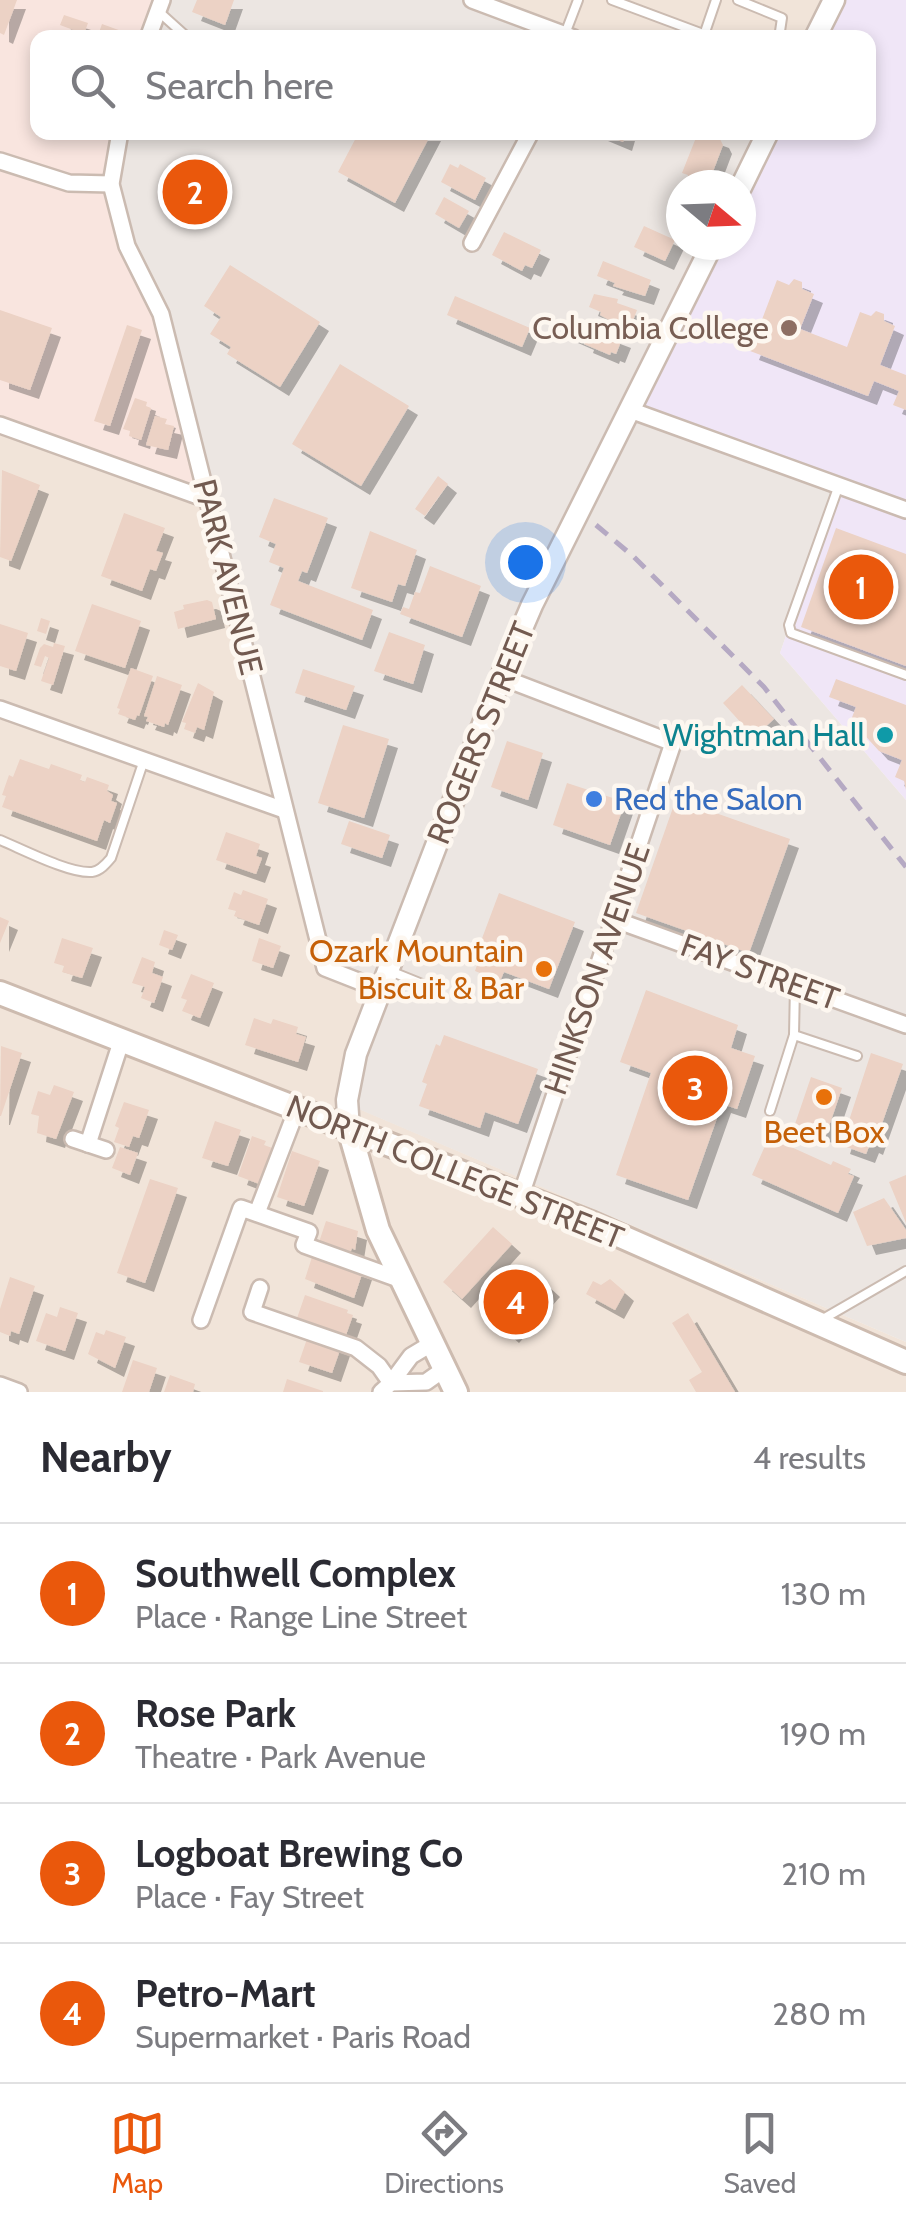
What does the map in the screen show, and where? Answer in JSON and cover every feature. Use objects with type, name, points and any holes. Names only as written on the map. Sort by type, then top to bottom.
[{"type":"main road","name":"NORTH COLLEGE STREET","points":[[0,992],[520,1196],[906,1362]]},
{"type":"main road","points":[[349,1129],[378,1230],[456,1392]]},
{"type":"street","points":[[472,0],[553,30]]},
{"type":"street","points":[[819,30],[834,0]]},
{"type":"street","points":[[151,30],[160,5]]},
{"type":"street","name":"PARK AVENUE","points":[[119,140],[111,184],[128,246],[161,314],[325,968],[385,980]]},
{"type":"street","points":[[472,242],[526,140]]},
{"type":"street","points":[[749,170],[764,140]]},
{"type":"street","points":[[0,161],[70,183],[111,184]]},
{"type":"street","name":"ROGERS STREET","points":[[349,1129],[346,1100],[354,1066],[501,677],[532,605],[705,260]]},
{"type":"street","points":[[630,410],[906,510]]},
{"type":"street","points":[[0,426],[210,500]]},
{"type":"street","name":"HINKSON AVENUE","points":[[501,677],[673,743],[520,1196]]},
{"type":"street","points":[[0,709],[284,810]]},
{"type":"street","name":"FAY STREET","points":[[614,920],[906,1025]]},
{"type":"street","points":[[106,1150],[81,1142],[122,1039]]},
{"type":"street","points":[[258,1214],[297,1109]]},
{"type":"street","points":[[202,1320],[241,1208],[308,1232],[304,1245],[400,1280]]},
{"type":"street","points":[[260,1288],[252,1312],[360,1350],[379,1366],[386,1388]]},
{"type":"street","points":[[386,1388],[411,1356],[431,1344]]},
{"type":"street","points":[[386,1388],[426,1382],[443,1370]]},
{"type":"lane","points":[[570,30],[578,0]]},
{"type":"lane","points":[[612,0],[689,30]]},
{"type":"lane","points":[[706,30],[716,0]]},
{"type":"lane","points":[[738,0],[782,18],[780,30]]},
{"type":"lane","points":[[160,5],[181,30]]},
{"type":"lane","points":[[839,486],[790,625],[791,633],[906,675]]},
{"type":"lane","points":[[0,840],[76,869],[90,872],[102,868],[111,858],[144,760]]},
{"type":"lane","points":[[385,980],[432,988]]},
{"type":"lane","points":[[770,1111],[794,1035],[795,985]]},
{"type":"lane","points":[[794,1035],[857,1056]]},
{"type":"lane","points":[[817,1322],[906,1271]]},
{"type":"shaded area","points":[[0,0],[162,0],[151,30],[30,30],[30,140],[122,140],[209,500],[0,427]]},
{"type":"shaded area","points":[[162,0],[473,0],[553,30],[151,30]]},
{"type":"shaded area","points":[[472,0],[834,0],[819,30],[555,30]]},
{"type":"shaded area","name":"Columbia College","points":[[834,0],[906,0],[906,800],[780,653],[839,485],[630,410],[705,260],[756,260],[756,170],[750,170],[764,140],[876,140],[876,30],[819,30]]},
{"type":"shaded area","points":[[119,140],[764,140],[749,170],[666,170],[666,260],[720,260],[839,485],[780,653],[906,800],[906,1342],[349,1105],[382,990],[326,967],[161,314],[111,184]]},
{"type":"shaded area","points":[[0,427],[209,500],[382,990],[350,1105],[906,1342],[906,1392],[0,1392]]},
{"type":"building","points":[[0,0],[17,0],[4,35],[0,33]]},
{"type":"building","points":[[197,0],[234,0],[225,25],[192,12]]},
{"type":"building","points":[[64,15],[88,23],[85,30],[60,25]]},
{"type":"building","points":[[355,140],[428,140],[395,203],[338,172]]},
{"type":"building","points":[[695,140],[720,140],[723,145],[714,170],[683,170]]},
{"type":"building","points":[[450,164],[458,168],[460,164],[486,178],[475,200],[441,182]]},
{"type":"building","points":[[444,197],[469,211],[459,228],[435,214]]},
{"type":"building","points":[[644,226],[666,236],[666,259],[665,261],[634,247]]},
{"type":"building","points":[[504,232],[541,250],[532,268],[525,265],[522,271],[492,255]]},
{"type":"building","points":[[603,261],[651,280],[645,296],[613,286],[615,283],[597,276]]},
{"type":"building","points":[[230,265],[320,322],[280,387],[227,354],[231,347],[210,334],[221,317],[204,306]]},
{"type":"building","points":[[794,279],[802,282],[802,289],[814,294],[800,329],[847,347],[860,312],[871,316],[876,311],[884,314],[884,321],[895,326],[880,365],[906,375],[906,410],[893,405],[899,391],[874,381],[868,396],[750,351],[777,280],[789,285]]},
{"type":"building","points":[[594,294],[618,299],[617,303],[637,310],[631,326],[609,320],[589,307]]},
{"type":"building","points":[[455,296],[530,328],[522,347],[447,315]]},
{"type":"building","points":[[0,310],[52,328],[30,390],[0,380]]},
{"type":"building","points":[[574,321],[622,339],[616,354],[584,344],[585,341],[569,334]]},
{"type":"building","points":[[127,325],[142,330],[110,426],[94,421]]},
{"type":"building","points":[[340,364],[409,406],[361,486],[292,444]]},
{"type":"building","points":[[135,398],[151,408],[141,440],[123,429]]},
{"type":"building","points":[[155,416],[174,426],[168,450],[146,445]]},
{"type":"building","points":[[2,470],[40,485],[11,561],[0,557]]},
{"type":"building","points":[[438,476],[448,484],[425,516],[415,509]]},
{"type":"building","points":[[274,498],[328,518],[307,573],[302,571],[298,581],[373,610],[362,640],[270,605],[284,568],[269,562],[276,544],[259,537]]},
{"type":"building","points":[[124,513],[165,528],[156,551],[163,553],[156,571],[150,569],[142,591],[101,576]]},
{"type":"building","points":[[836,528],[906,554],[906,666],[801,627]]},
{"type":"building","points":[[370,531],[417,550],[405,586],[398,584],[392,602],[351,588]]},
{"type":"building","points":[[430,566],[481,586],[462,637],[400,614],[403,607],[409,609],[415,592],[420,593]]},
{"type":"building","points":[[212,602],[216,619],[178,629],[174,612],[184,609],[183,605]]},
{"type":"building","points":[[92,604],[141,621],[125,668],[75,651]]},
{"type":"building","points":[[41,618],[50,621],[46,634],[37,631]]},
{"type":"building","points":[[0,624],[28,633],[16,671],[0,666]]},
{"type":"building","points":[[389,632],[425,645],[413,684],[374,671]]},
{"type":"building","points":[[54,643],[65,646],[53,685],[41,681],[49,658],[45,656],[41,667],[34,665],[40,648],[44,644],[53,647]]},
{"type":"building","points":[[131,668],[153,676],[135,720],[118,714],[117,708]]},
{"type":"building","points":[[303,669],[355,686],[346,710],[295,693]]},
{"type":"building","points":[[157,676],[182,685],[164,727],[146,721],[148,717],[144,716]]},
{"type":"building","name":"Wightman Hall","points":[[836,679],[906,705],[906,790],[904,781],[895,777],[902,760],[879,751],[851,720],[856,707],[829,697]]},
{"type":"building","points":[[198,683],[214,692],[204,730],[197,727],[195,733],[184,729],[186,723],[182,722]]},
{"type":"building","points":[[742,685],[774,719],[754,737],[723,703]]},
{"type":"building","points":[[343,725],[389,739],[364,818],[318,803]]},
{"type":"building","points":[[507,741],[543,753],[528,800],[491,787]]},
{"type":"building","points":[[20,759],[49,769],[51,764],[82,775],[80,780],[85,782],[87,777],[109,785],[111,801],[117,803],[110,823],[104,820],[97,841],[2,807],[9,775],[13,777]]},
{"type":"building","points":[[567,783],[625,802],[610,845],[553,825]]},
{"type":"building","points":[[676,799],[790,839],[749,953],[636,913]]},
{"type":"building","points":[[349,821],[390,835],[382,858],[341,844]]},
{"type":"building","points":[[226,832],[260,844],[256,856],[262,858],[256,874],[216,860]]},
{"type":"building","points":[[243,890],[268,899],[259,925],[234,916],[236,911],[228,909],[234,892],[241,895]]},
{"type":"building","points":[[499,893],[575,922],[549,989],[504,972],[500,981],[475,971],[475,957]]},
{"type":"building","points":[[0,917],[9,921],[0,943]]},
{"type":"building","points":[[164,930],[178,935],[172,950],[159,945]]},
{"type":"building","points":[[62,938],[93,948],[82,978],[62,972],[64,966],[54,963]]},
{"type":"building","points":[[259,938],[281,946],[273,968],[252,961]]},
{"type":"building","points":[[142,957],[155,962],[152,973],[163,977],[154,1003],[141,998],[145,987],[132,983]]},
{"type":"building","points":[[191,974],[214,983],[200,1018],[182,1011],[187,1000],[181,998]]},
{"type":"building","points":[[646,990],[738,1025],[731,1048],[755,1056],[737,1109],[722,1104],[688,1200],[616,1175],[651,1073],[620,1062]]},
{"type":"building","points":[[254,1018],[298,1027],[296,1034],[306,1037],[298,1062],[245,1045]]},
{"type":"building","points":[[444,1035],[538,1069],[518,1124],[485,1112],[480,1128],[419,1106],[427,1084],[422,1082],[436,1044],[440,1046]]},
{"type":"building","points":[[1,1046],[22,1053],[0,1116]]},
{"type":"building","points":[[871,1053],[903,1064],[874,1146],[870,1144],[866,1154],[841,1145]]},
{"type":"building","points":[[811,1077],[842,1088],[826,1135],[795,1124]]},
{"type":"building","points":[[54,1085],[74,1092],[56,1139],[37,1133],[39,1116],[31,1114],[38,1091],[50,1095]]},
{"type":"building","points":[[124,1102],[149,1110],[139,1138],[133,1136],[129,1147],[114,1142]]},
{"type":"building","points":[[215,1121],[241,1130],[228,1166],[202,1158]]},
{"type":"building","points":[[252,1136],[275,1149],[262,1185],[238,1176]]},
{"type":"building","points":[[769,1137],[831,1165],[833,1161],[851,1169],[848,1174],[854,1176],[838,1213],[752,1175]]},
{"type":"building","points":[[120,1147],[138,1153],[130,1175],[112,1168]]},
{"type":"building","points":[[292,1151],[320,1161],[304,1206],[277,1197]]},
{"type":"building","points":[[906,1175],[906,1223],[889,1182]]},
{"type":"building","points":[[150,1179],[178,1188],[145,1283],[117,1273]]},
{"type":"building","points":[[884,1198],[906,1230],[906,1238],[867,1246],[853,1212]]},
{"type":"building","points":[[326,1221],[358,1231],[355,1250],[352,1248],[350,1253],[318,1245]]},
{"type":"building","points":[[493,1227],[512,1244],[462,1299],[443,1282]]},
{"type":"building","points":[[320,1256],[363,1271],[354,1298],[305,1279],[312,1257]]},
{"type":"building","points":[[527,1266],[551,1288],[510,1334],[486,1313]]},
{"type":"building","points":[[10,1277],[35,1286],[19,1334],[11,1331],[10,1336],[0,1332],[0,1309]]},
{"type":"building","points":[[610,1279],[625,1292],[615,1310],[586,1294],[593,1281],[601,1285]]},
{"type":"building","points":[[305,1295],[348,1310],[353,1315],[346,1335],[296,1321]]},
{"type":"building","points":[[60,1307],[78,1313],[65,1351],[36,1341],[46,1313],[57,1317]]},
{"type":"building","points":[[688,1313],[735,1392],[696,1392],[689,1380],[702,1372],[672,1323]]},
{"type":"building","points":[[106,1330],[126,1337],[115,1368],[88,1354],[96,1332],[104,1335]]},
{"type":"building","points":[[308,1336],[341,1347],[332,1373],[299,1362]]},
{"type":"building","points":[[133,1360],[157,1368],[149,1392],[122,1392]]},
{"type":"building","points":[[170,1375],[195,1384],[193,1392],[164,1392]]},
{"type":"building","points":[[287,1379],[323,1391],[323,1392],[283,1392]]},
{"type":"railway","points":[[596,525],[634,557],[764,687],[906,867]]},
{"type":"place","name":"Rose Park","points":[[195,192]]},
{"type":"place","name":"Columbia College","points":[[789,328]]},
{"type":"place","name":"Southwell Complex","points":[[861,587]]},
{"type":"place","name":"Wightman Hall","points":[[885,735]]},
{"type":"place","name":"Red the Salon","points":[[594,799]]},
{"type":"place","name":"Ozark Mountain Biscuit & Bar","points":[[544,969]]},
{"type":"place","name":"Logboat Brewing Co","points":[[695,1088]]},
{"type":"place","name":"Beet Box","points":[[824,1097]]},
{"type":"place","name":"Petro-Mart","points":[[516,1302]]}]
